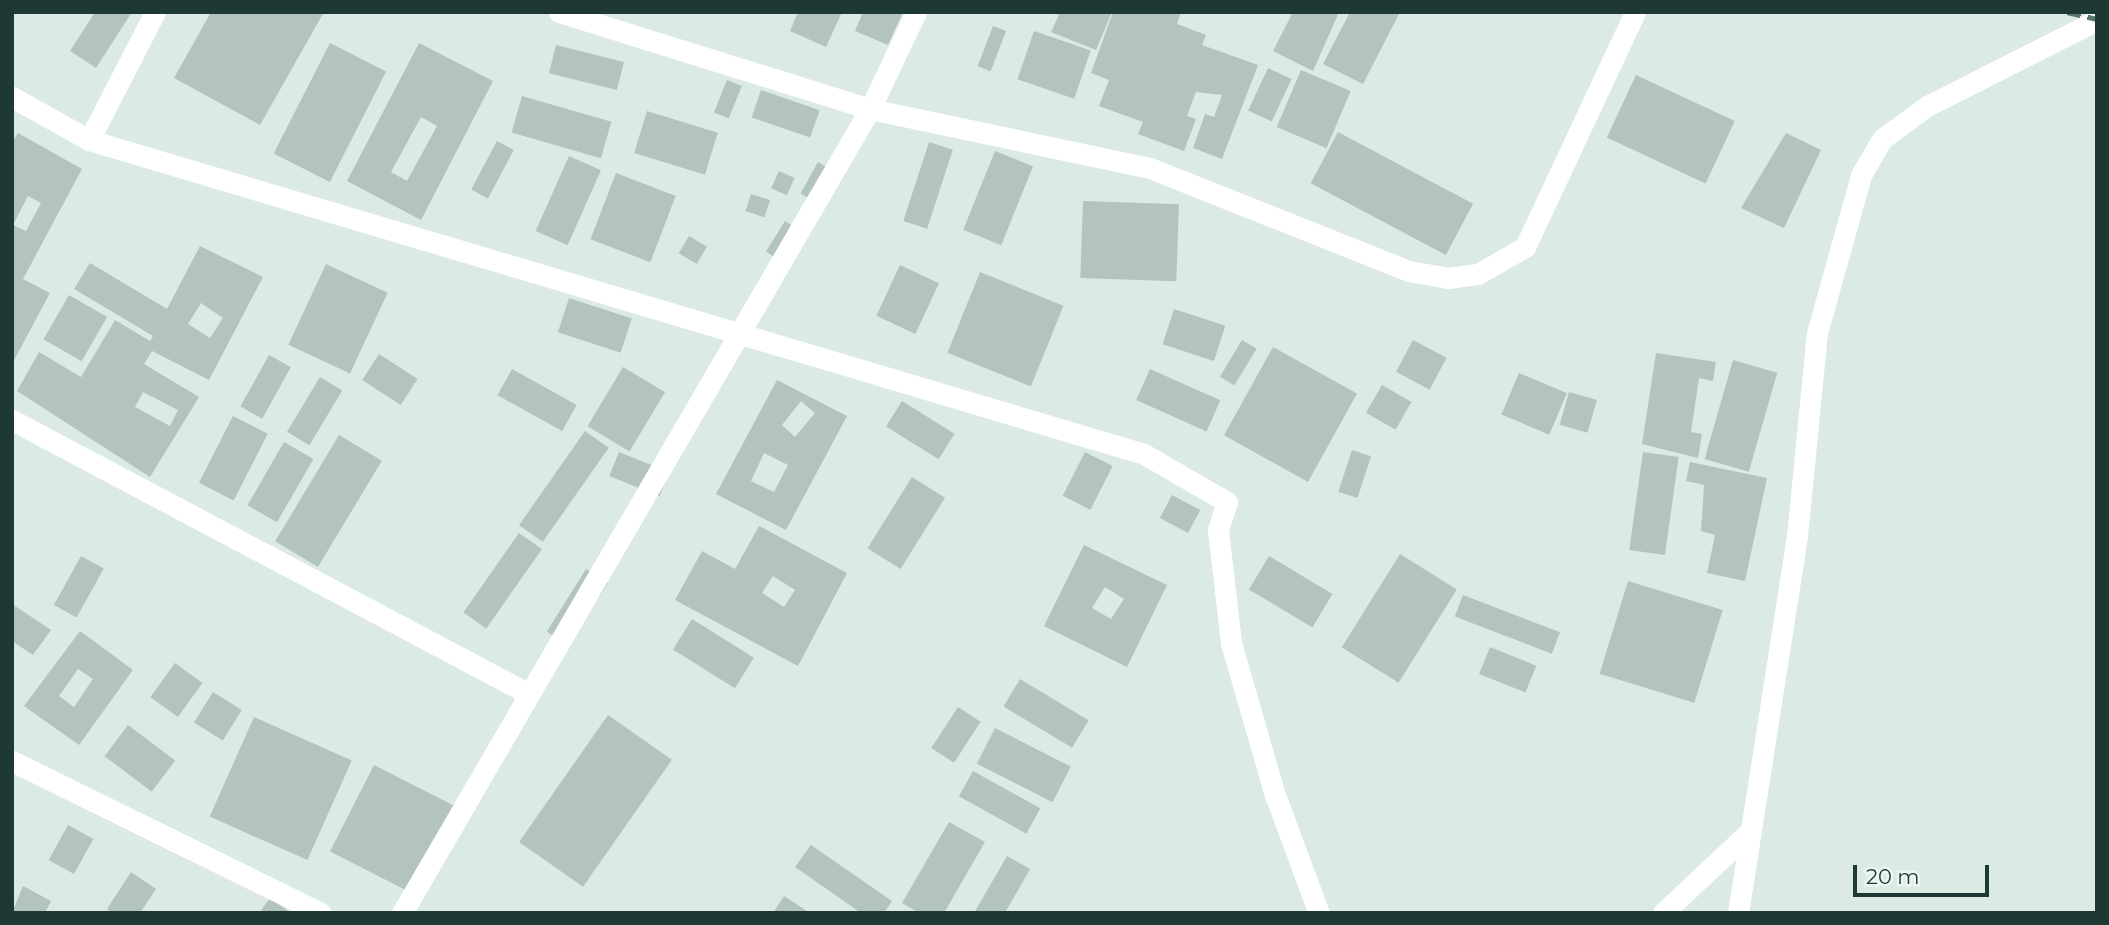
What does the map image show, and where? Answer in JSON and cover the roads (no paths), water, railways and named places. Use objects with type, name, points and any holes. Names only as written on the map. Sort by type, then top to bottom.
[{"type":"street","points":[[89,140],[155,12]]},
{"type":"street","points":[[559,12],[870,109],[1150,168],[1409,271],[1448,278],[1478,274],[1525,247],[1635,12]]},
{"type":"street","points":[[402,913],[870,109],[916,12]]},
{"type":"street","points":[[1738,913],[1747,834],[1797,537],[1817,333],[1861,175],[1882,139],[1927,106],[2097,20]]},
{"type":"street","points":[[12,97],[89,140],[1144,454],[1227,502],[1218,530],[1231,643],[1275,795],[1319,913]]},
{"type":"street","points":[[12,419],[529,694]]},
{"type":"street","points":[[12,761],[321,913]]},
{"type":"street","points":[[1663,913],[1747,834]]},
{"type":"railway","points":[[2067,12],[2097,19]]}]
